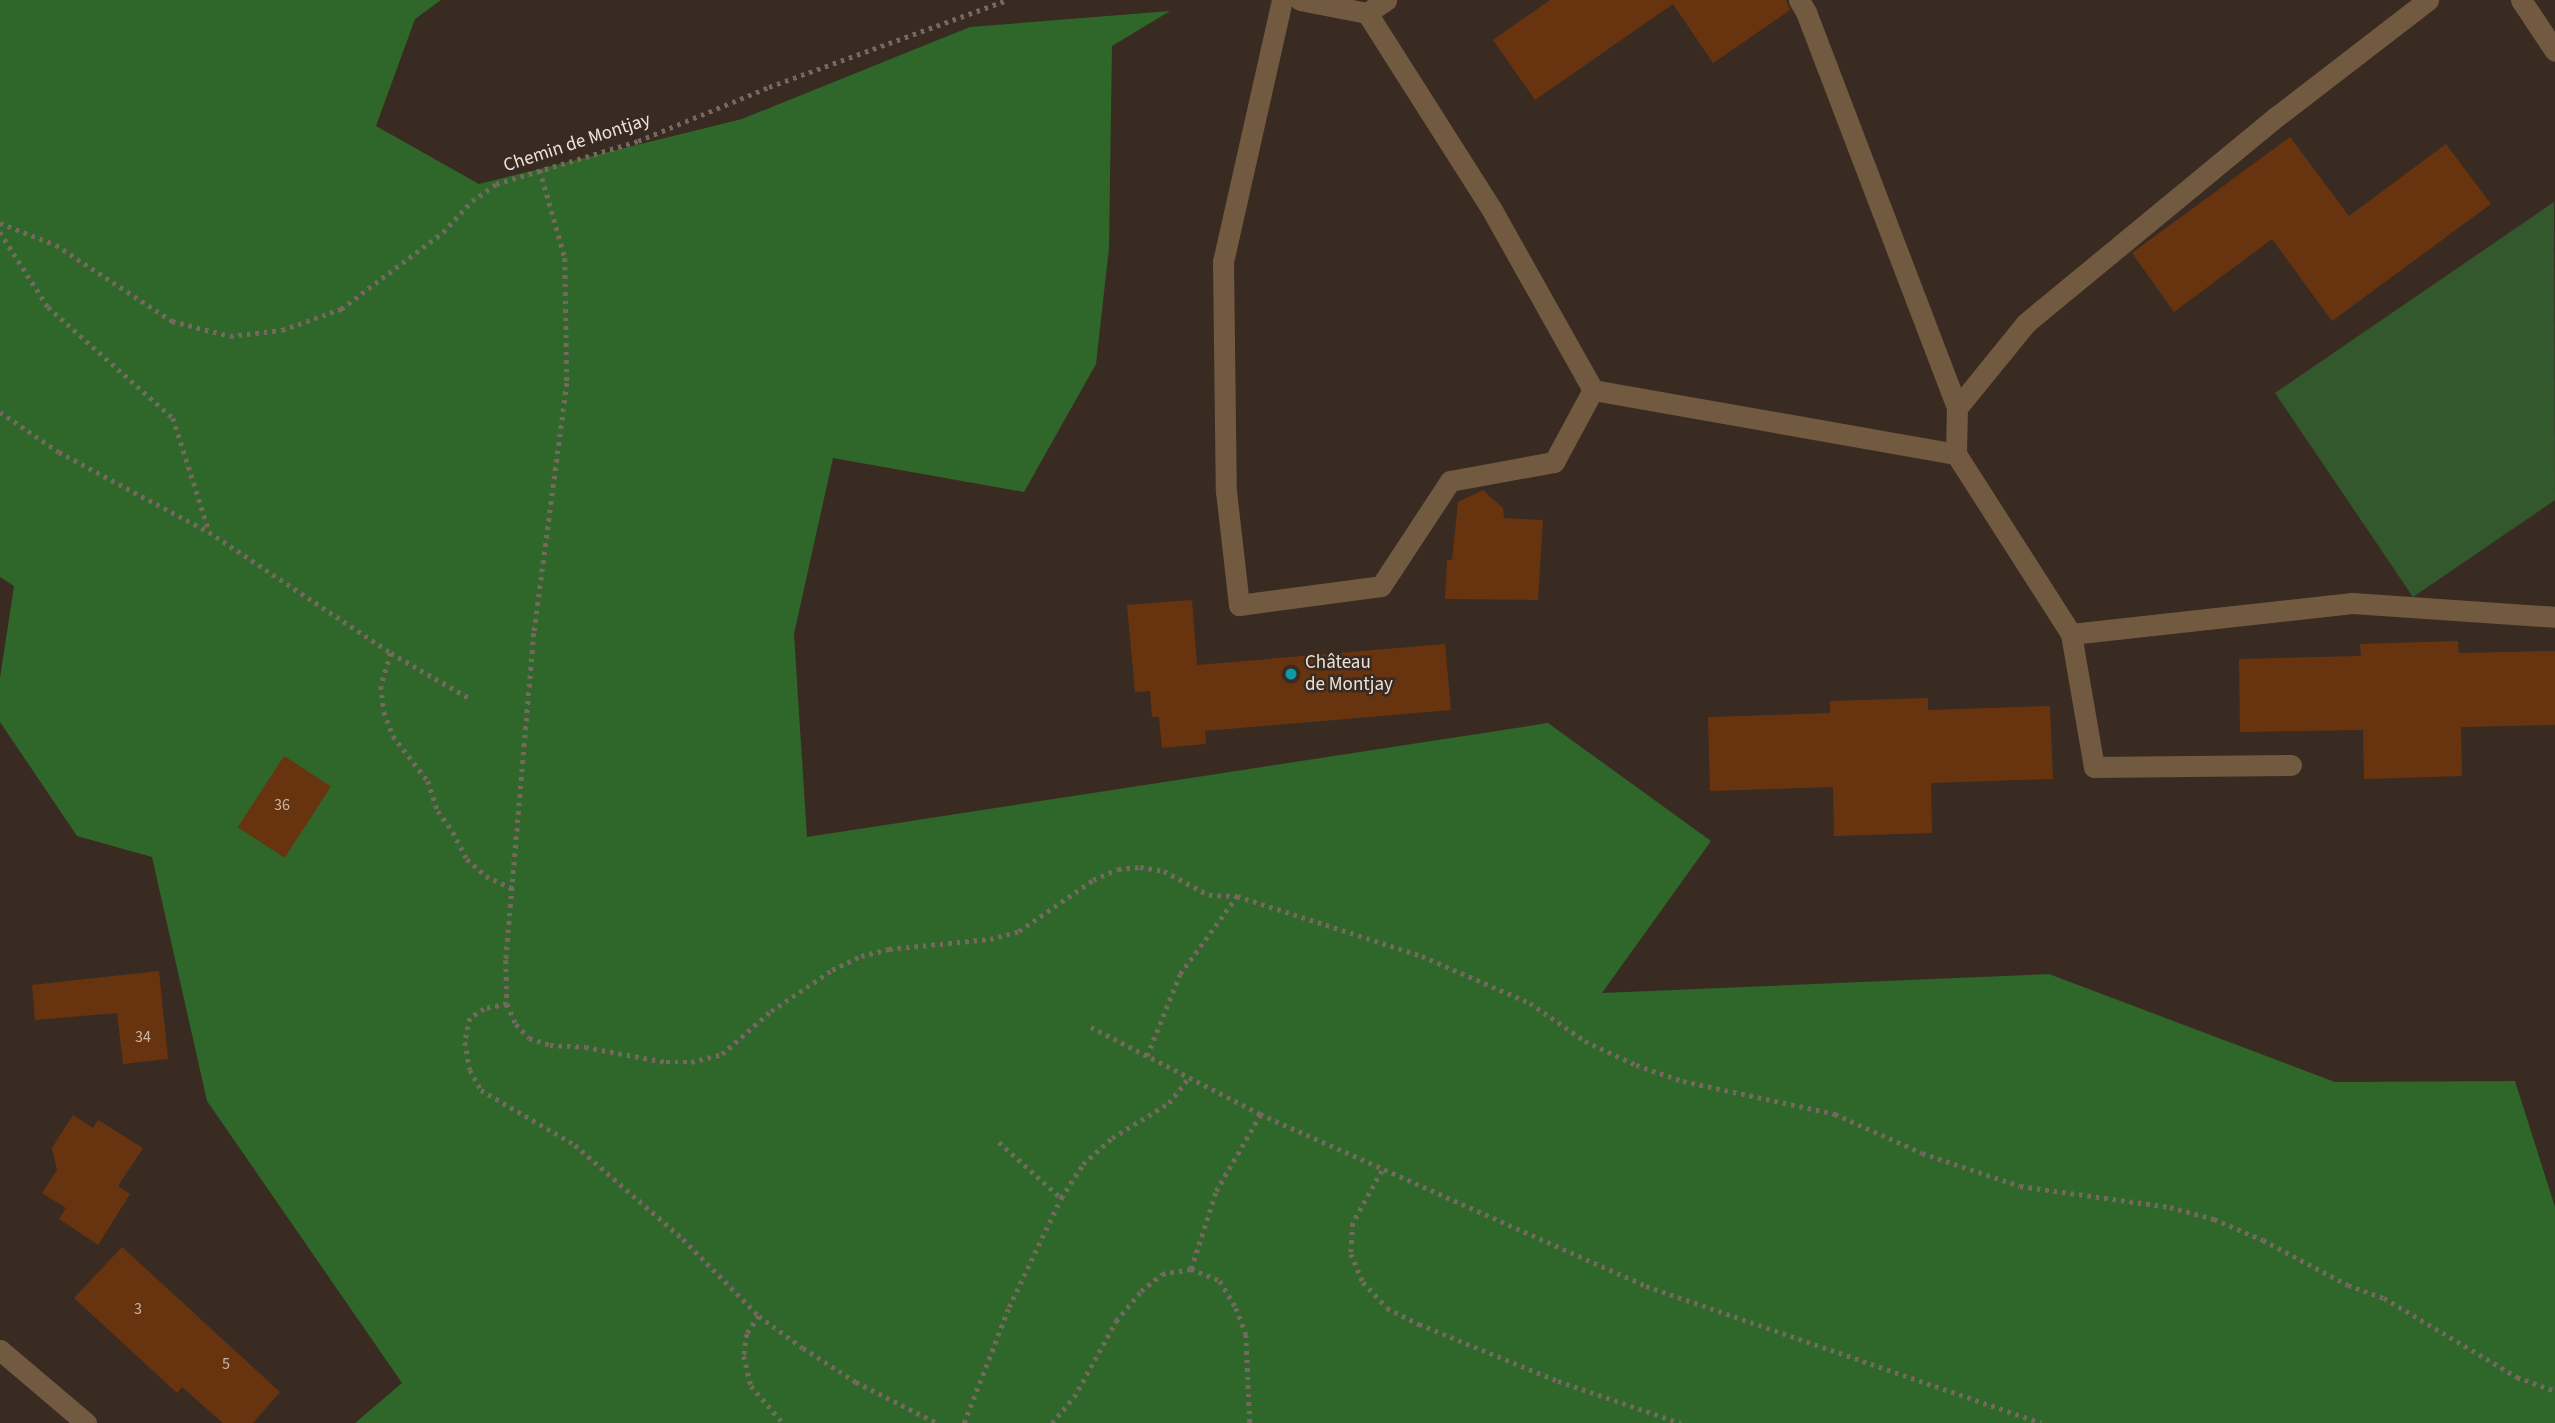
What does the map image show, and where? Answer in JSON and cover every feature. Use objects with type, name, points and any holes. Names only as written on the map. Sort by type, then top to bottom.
[{"type":"street","points":[[1282,0],[1223,261],[1226,491],[1240,605],[1381,586],[1450,481],[1554,462],[1593,390]]},
{"type":"street","points":[[1300,0],[1367,13],[1386,0]]},
{"type":"street","points":[[1798,0],[1807,12],[1958,408],[1956,454],[2071,634],[2094,767],[2291,765]]},
{"type":"street","points":[[1958,408],[2026,323],[2276,117],[2428,0]]},
{"type":"street","points":[[2521,0],[2555,51]]},
{"type":"street","points":[[1367,13],[1492,211],[1593,390]]},
{"type":"street","points":[[1593,390],[1956,454]]},
{"type":"street","points":[[2071,634],[2352,603],[2555,617]]},
{"type":"street","points":[[0,1350],[86,1423]]},
{"type":"path","name":"Chemin de Montjay","points":[[0,223],[56,245],[172,321],[230,336],[282,330],[341,309],[443,232],[472,201],[488,190],[540,170],[638,141],[769,87],[1007,0]]},
{"type":"path","points":[[540,170],[565,258],[567,383],[534,633],[506,960],[508,1004],[516,1024],[529,1038],[550,1045],[691,1062],[722,1055],[771,1011],[832,970],[861,956],[888,949],[959,944],[1019,931],[1093,880],[1118,869],[1140,867],[1164,871],[1209,895],[1237,896],[1368,937],[1476,979],[1530,1003],[1585,1041],[1636,1065],[1683,1081],[1835,1114],[1922,1153],[2020,1185],[2170,1207],[2214,1219],[2263,1240],[2348,1285],[2384,1298],[2516,1377],[2555,1391]]},
{"type":"path","points":[[0,232],[48,307],[173,418],[209,532]]},
{"type":"path","points":[[0,412],[59,452],[209,532],[391,653],[469,698]]},
{"type":"path","points":[[391,653],[381,686],[384,712],[393,736],[408,759],[428,781],[438,811],[467,859],[486,876],[512,888]]},
{"type":"path","points":[[1147,1056],[1180,974],[1237,896]]},
{"type":"path","points":[[508,1004],[484,1009],[470,1018],[464,1042],[470,1070],[481,1090],[575,1145],[683,1239],[759,1316],[856,1382],[937,1423]]},
{"type":"path","points":[[1091,1027],[1260,1114],[1382,1171],[1646,1286],[2040,1423]]},
{"type":"path","points":[[964,1423],[1009,1307],[1061,1198],[1083,1164],[1112,1138],[1169,1103],[1189,1077]]},
{"type":"path","points":[[1191,1269],[1216,1191],[1260,1114]]},
{"type":"path","points":[[999,1142],[1061,1198]]},
{"type":"path","points":[[1382,1171],[1353,1223],[1351,1254],[1363,1282],[1387,1308],[1419,1324],[1558,1381],[1681,1423]]},
{"type":"path","points":[[1052,1423],[1074,1397],[1116,1321],[1141,1291],[1161,1274],[1191,1269],[1220,1281],[1236,1308],[1245,1334],[1250,1423]]},
{"type":"path","points":[[759,1316],[747,1334],[744,1356],[751,1386],[771,1413],[783,1423]]},
{"type":"green space","points":[[0,0],[441,0],[415,19],[376,126],[479,184],[742,119],[970,27],[1170,11],[1112,46],[1109,248],[1096,364],[1024,492],[833,458],[794,634],[807,837],[1548,723],[1711,841],[1602,993],[2049,974],[2335,1082],[2515,1081],[2555,1207],[2555,1423],[355,1423],[402,1383],[207,1101],[152,857],[77,836],[0,722],[0,678],[14,586],[0,577]]},
{"type":"green space","points":[[2554,202],[2555,500],[2413,597],[2275,393]]},
{"type":"building","points":[[1550,0],[1786,0],[1790,10],[1713,63],[1673,4],[1535,100],[1493,40]]},
{"type":"building","points":[[2290,137],[2349,216],[2446,144],[2491,204],[2332,321],[2272,239],[2174,312],[2132,253]]},
{"type":"building","points":[[1483,490],[1503,508],[1504,518],[1543,520],[1538,600],[1445,599],[1447,560],[1452,560],[1458,502]]},
{"type":"building","name":"Château de Montjay","points":[[1192,600],[1197,665],[1445,644],[1451,710],[1205,731],[1206,744],[1162,748],[1159,717],[1152,717],[1150,691],[1135,692],[1127,605]]},
{"type":"building","points":[[2458,641],[2459,653],[2555,651],[2555,725],[2461,727],[2462,776],[2364,779],[2363,730],[2240,732],[2239,659],[2361,656],[2360,644]]},
{"type":"building","points":[[1928,698],[1928,710],[2050,706],[2053,779],[1931,783],[1932,833],[1834,836],[1833,787],[1710,791],[1708,717],[1830,713],[1830,701]]},
{"type":"building","points":[[284,756],[331,786],[285,858],[238,827]]},
{"type":"building","points":[[159,971],[168,1059],[123,1064],[117,1013],[35,1020],[32,985]]},
{"type":"building","points":[[73,1115],[93,1128],[98,1120],[143,1148],[118,1186],[130,1194],[98,1245],[59,1219],[66,1208],[42,1193],[57,1170],[52,1148]]},
{"type":"building","points":[[122,1247],[280,1392],[253,1423],[223,1423],[182,1387],[177,1393],[74,1298]]},
{"type":"place","name":"Château de Montjay","points":[[1291,674]]}]
